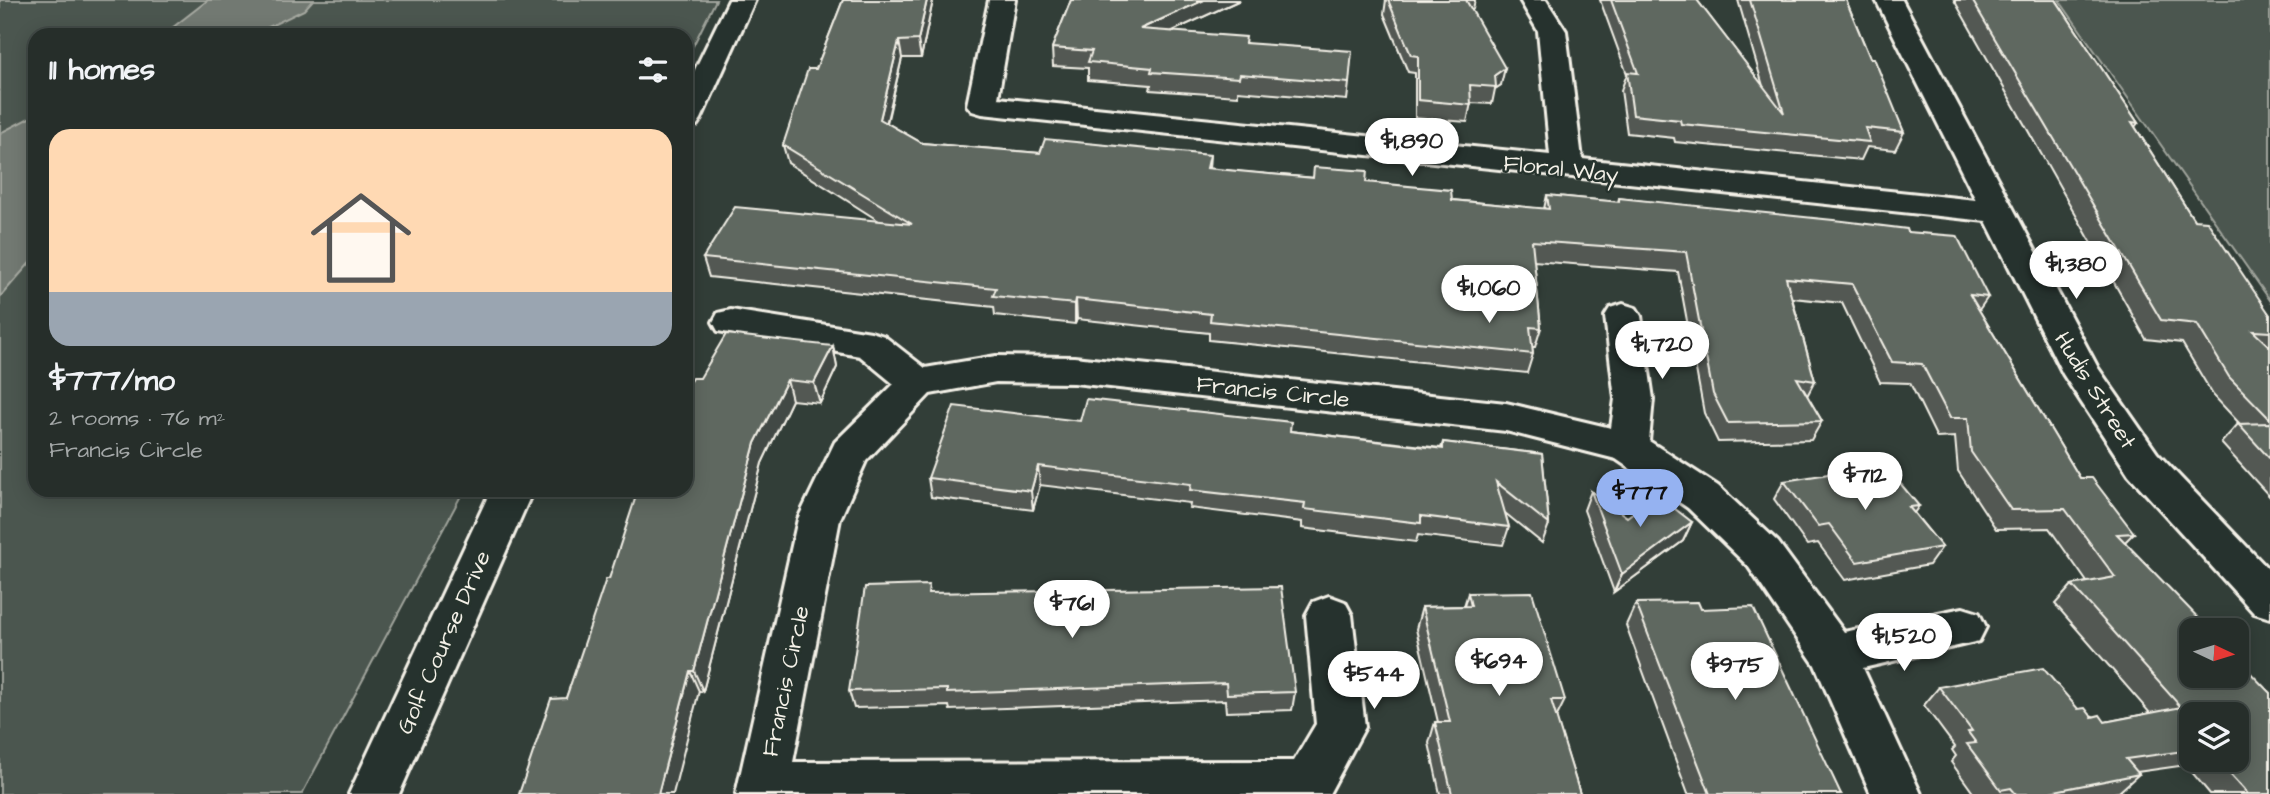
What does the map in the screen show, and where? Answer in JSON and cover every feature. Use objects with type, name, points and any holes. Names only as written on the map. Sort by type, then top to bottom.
[{"type":"street","points":[[693,104],[742,0]]},
{"type":"street","name":"Floral Way","points":[[1002,0],[982,105],[1997,212]]},
{"type":"street","points":[[1533,0],[1552,31],[1567,168]]},
{"type":"street","name":"Hudis Street","points":[[1889,0],[2081,374],[2143,464],[2270,600]]},
{"type":"street","points":[[1623,316],[1634,400],[1628,447]]},
{"type":"street","points":[[731,322],[870,345],[918,383]]},
{"type":"street","name":"Francis Circle","points":[[762,789],[819,519],[849,453],[918,383],[996,369],[1074,370],[1506,417],[1628,447],[1703,497],[1763,554],[1833,654],[1896,794]]},
{"type":"street","name":"Golf Course Drive","points":[[374,794],[509,497]]},
{"type":"street","points":[[762,789],[1312,789],[1341,727],[1329,615]]},
{"type":"street","points":[[1833,654],[1963,627]]},
{"type":"shaded area","points":[[0,0],[716,0],[693,46],[693,28],[28,28],[28,497],[460,497],[302,794],[0,794]]},
{"type":"shaded area","points":[[208,0],[313,0],[304,10],[267,28],[172,28]]},
{"type":"shaded area","points":[[2059,0],[2270,0],[2270,300]]},
{"type":"shaded area","points":[[28,119],[28,265],[0,297],[0,133]]},
{"type":"building","points":[[843,0],[927,0],[918,40],[899,41],[880,119],[922,143],[1040,153],[1045,139],[1210,155],[1207,168],[1313,178],[1314,167],[1367,171],[1366,182],[1451,190],[1452,200],[1549,209],[1547,195],[1619,202],[1619,198],[1843,221],[1907,229],[1908,232],[1957,236],[1988,297],[1970,295],[2080,478],[2092,478],[2134,533],[2117,534],[2198,618],[2179,618],[2179,688],[2249,688],[2249,671],[2270,693],[2270,794],[2248,794],[2228,772],[2249,772],[2249,702],[2179,702],[2179,705],[2072,585],[2115,577],[2065,509],[2011,510],[1971,452],[1968,418],[1950,418],[1922,364],[1892,362],[1852,284],[1786,278],[1815,381],[1797,378],[1822,421],[1728,423],[1713,394],[1686,252],[1532,241],[1541,328],[1530,327],[1533,354],[1210,321],[1211,314],[1076,299],[1075,304],[993,296],[996,288],[703,258],[735,207],[912,224],[783,145],[808,69],[816,69]]},
{"type":"building","points":[[1071,0],[1204,0],[1140,29],[1246,37],[1245,43],[1352,51],[1349,83],[1240,74],[1239,78],[1151,72],[1152,68],[1088,62],[1092,51],[1052,48]]},
{"type":"building","points":[[1388,0],[1466,0],[1505,68],[1495,75],[1496,87],[1470,85],[1471,105],[1418,100],[1418,56],[1411,55]]},
{"type":"building","points":[[1611,0],[1697,0],[1784,113],[1750,0],[1846,0],[1870,58],[1874,58],[1904,132],[1865,128],[1870,142],[1681,124],[1680,120],[1633,115],[1627,72],[1638,73]]},
{"type":"building","points":[[1972,0],[2056,0],[2138,123],[2132,122],[2194,220],[2207,221],[2270,315],[2270,332],[2253,331],[2270,347],[2270,419],[2229,377],[2197,324],[2161,320]]},
{"type":"building","points":[[726,334],[833,346],[814,383],[787,380],[755,443],[658,794],[519,794],[551,699],[566,698],[636,497],[693,497],[693,378],[700,378]]},
{"type":"building","points":[[1086,399],[1291,422],[1290,431],[1443,449],[1443,442],[1542,454],[1549,524],[1496,482],[1509,527],[1421,516],[1421,523],[1304,509],[1305,503],[1190,490],[1191,484],[1038,466],[1031,491],[928,478],[954,406],[1080,421]]},
{"type":"building","points":[[2270,423],[2270,459],[2238,424]]},
{"type":"building","points":[[1885,465],[1919,506],[1909,507],[1942,547],[1857,562],[1829,524],[1818,526],[1784,481]]},
{"type":"building","points":[[1591,491],[1627,517],[1657,495],[1692,522],[1622,574]]},
{"type":"building","points":[[929,585],[928,593],[1281,587],[1295,692],[1227,694],[1226,683],[947,693],[947,689],[849,691],[865,587]]},
{"type":"building","points":[[1532,592],[1565,700],[1551,700],[1580,794],[1452,794],[1435,722],[1450,722],[1422,607],[1471,606],[1468,593]]},
{"type":"building","points":[[1698,602],[1701,609],[1753,607],[1841,794],[1710,794],[1636,603]]},
{"type":"building","points":[[2043,668],[2078,709],[2085,708],[2092,717],[2100,715],[2105,722],[2179,707],[2179,752],[2126,759],[2139,774],[2040,794],[2016,794],[2011,788],[2001,790],[1967,744],[1976,743],[1968,732],[1972,731],[1939,687]]}]
